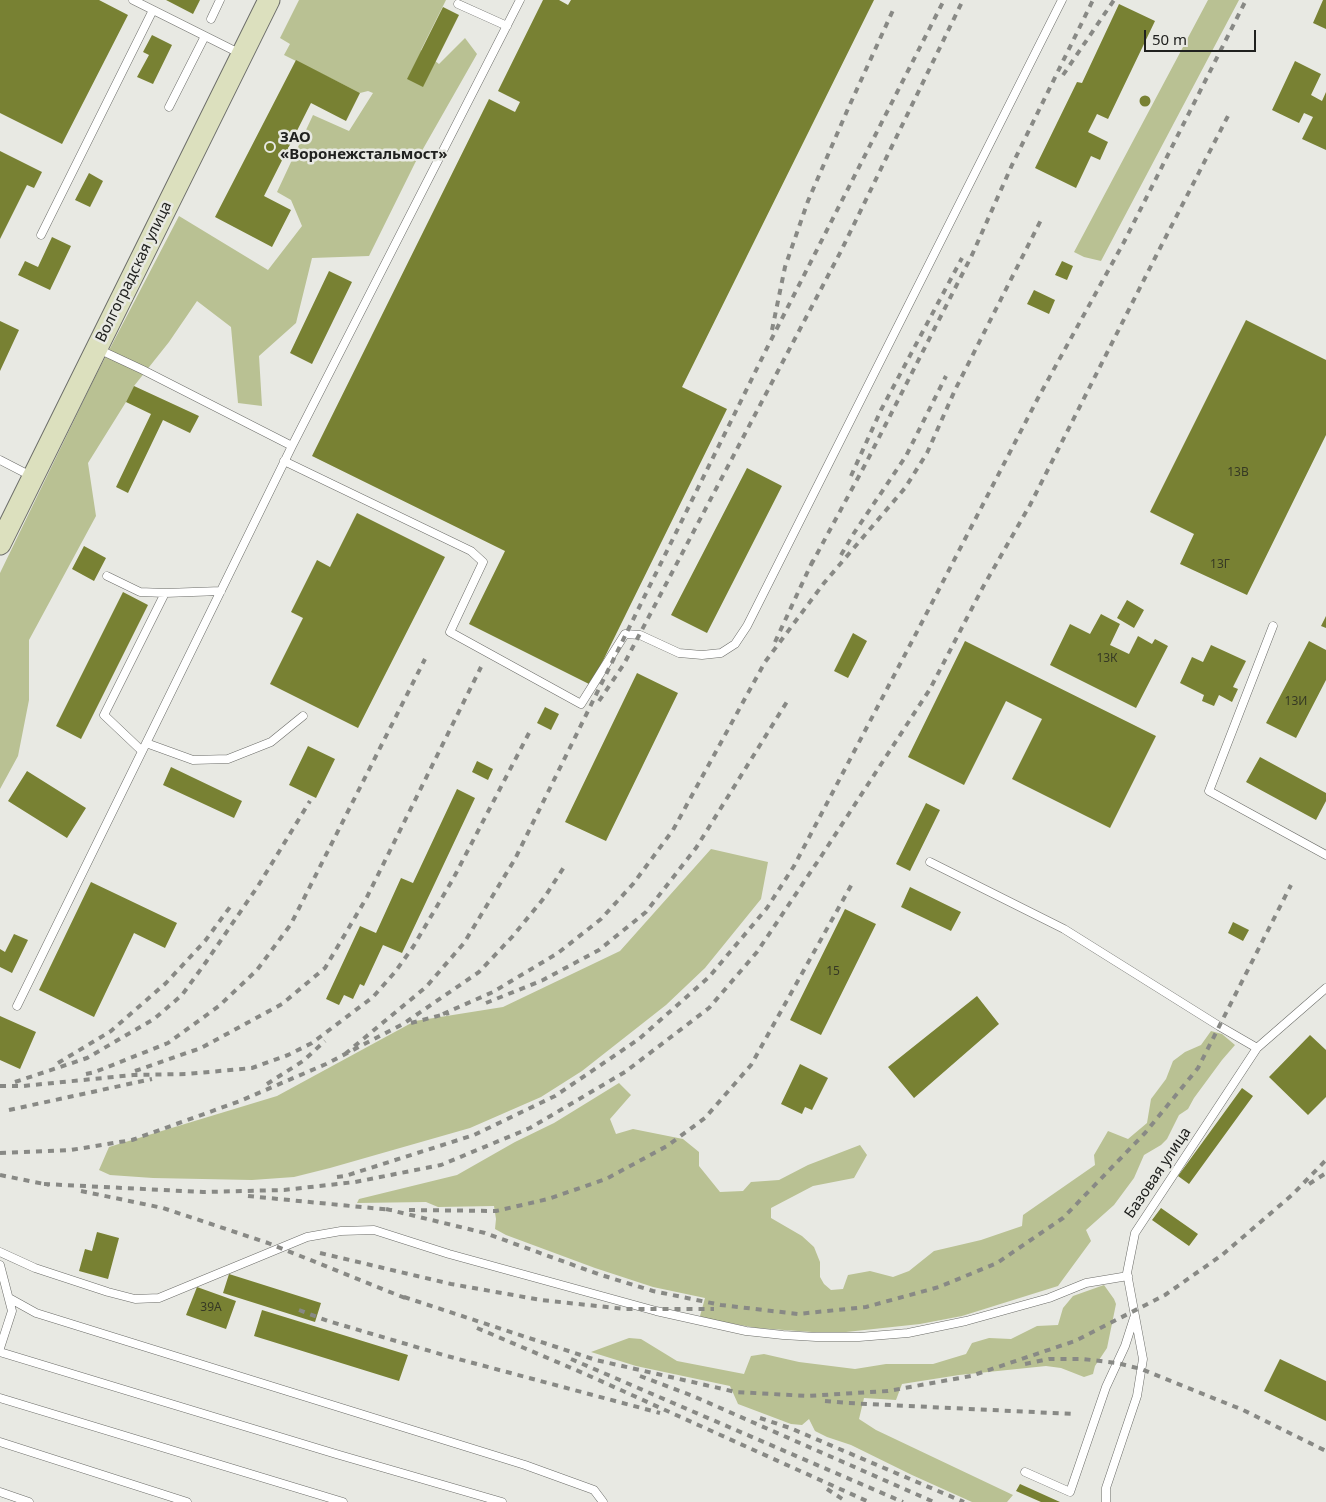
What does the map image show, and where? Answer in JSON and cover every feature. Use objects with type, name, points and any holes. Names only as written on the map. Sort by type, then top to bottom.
[{"type":"main road","name":"Волгоградская улица","points":[[0,544],[269,0]]},
{"type":"lane","points":[[133,0],[242,55]]},
{"type":"lane","points":[[211,19],[220,0]]},
{"type":"lane","points":[[17,1006],[284,461],[520,0]]},
{"type":"lane","points":[[284,461],[471,551],[483,562],[450,632],[581,704],[625,634],[640,635],[679,653],[702,655],[721,653],[735,644],[747,626],[1062,0]]},
{"type":"lane","points":[[458,4],[507,26]]},
{"type":"lane","points":[[41,235],[152,10]]},
{"type":"lane","points":[[169,107],[205,36]]},
{"type":"lane","points":[[97,348],[292,446]]},
{"type":"lane","points":[[0,460],[33,477]]},
{"type":"lane","points":[[107,576],[140,592],[221,591]]},
{"type":"lane","points":[[142,752],[104,715],[165,593]]},
{"type":"lane","points":[[1273,626],[1208,791],[1326,855]]},
{"type":"lane","points":[[146,743],[193,760],[228,759],[271,742],[303,716]]},
{"type":"lane","points":[[930,862],[1064,929],[1257,1048]]},
{"type":"lane","name":"Базовая улица","points":[[1106,1502],[1106,1488],[1137,1396],[1143,1359],[1128,1276],[1135,1233],[1257,1048],[1326,988]]},
{"type":"lane","points":[[0,1252],[34,1268],[108,1292],[135,1299],[159,1298],[307,1237],[341,1231],[374,1230],[449,1254],[656,1311],[746,1331],[783,1336],[816,1337],[859,1337],[908,1333],[976,1318],[1049,1298],[1086,1283],[1128,1276]]},
{"type":"lane","points":[[0,1265],[12,1311],[0,1348]]},
{"type":"lane","points":[[9,1298],[36,1313],[534,1468],[594,1490],[603,1502]]},
{"type":"lane","points":[[1025,1472],[1070,1492],[1106,1387],[1125,1346],[1135,1316]]},
{"type":"lane","points":[[0,1352],[327,1452],[502,1502]]},
{"type":"lane","points":[[0,1398],[343,1502]]},
{"type":"lane","points":[[0,1442],[187,1502]]},
{"type":"lane","points":[[0,1492],[29,1502]]},
{"type":"green space","points":[[299,0],[446,0],[421,50],[439,64],[465,38],[477,54],[415,163],[369,256],[312,258],[296,323],[259,356],[262,406],[238,403],[231,327],[197,301],[169,342],[134,386],[88,463],[96,516],[29,640],[29,700],[18,756],[0,789],[0,573],[95,377],[179,216],[268,270],[302,226],[291,200],[277,192],[313,115],[349,131],[373,93],[368,91],[360,93],[284,55],[290,44],[280,38]]},
{"type":"green space","points":[[1208,0],[1239,0],[1101,261],[1084,257],[1074,252]]},
{"type":"green space","points":[[711,849],[768,862],[761,899],[705,968],[666,1005],[582,1071],[541,1097],[470,1128],[294,1177],[252,1180],[153,1178],[110,1175],[99,1170],[109,1147],[277,1096],[415,1021],[503,1007],[620,951]]},
{"type":"green space","points":[[1211,1031],[1222,1034],[1235,1045],[1194,1098],[1188,1109],[1179,1115],[1167,1139],[1144,1155],[1134,1178],[1114,1205],[1086,1230],[1091,1241],[1058,1286],[962,1316],[920,1324],[846,1332],[812,1332],[757,1328],[706,1319],[700,1316],[705,1298],[653,1287],[506,1235],[495,1229],[494,1206],[438,1207],[426,1202],[357,1203],[359,1199],[457,1175],[515,1142],[554,1123],[619,1083],[631,1095],[610,1119],[616,1134],[633,1129],[683,1139],[699,1152],[699,1166],[720,1192],[743,1191],[751,1182],[779,1180],[808,1165],[860,1145],[867,1155],[854,1178],[813,1186],[771,1208],[771,1218],[802,1236],[814,1247],[820,1262],[820,1277],[824,1284],[831,1290],[843,1289],[848,1275],[870,1271],[893,1277],[909,1271],[934,1251],[981,1240],[1022,1226],[1023,1215],[1095,1165],[1094,1155],[1108,1131],[1128,1139],[1147,1123],[1151,1099],[1166,1079],[1173,1061],[1185,1052],[1201,1045]]},
{"type":"green space","points":[[1104,1285],[1116,1304],[1107,1348],[1095,1366],[1093,1374],[1084,1377],[1061,1368],[1046,1366],[959,1375],[902,1384],[896,1400],[864,1398],[859,1419],[876,1430],[1013,1495],[1007,1502],[972,1502],[851,1445],[815,1431],[809,1419],[802,1425],[791,1424],[738,1404],[730,1386],[636,1366],[591,1352],[629,1338],[641,1339],[677,1361],[744,1374],[751,1356],[764,1354],[799,1362],[855,1369],[886,1364],[933,1364],[966,1354],[972,1343],[989,1338],[1011,1339],[1037,1326],[1058,1325],[1063,1308],[1073,1296]]},
{"type":"building","points":[[0,0],[99,0],[128,15],[62,144],[0,113]]},
{"type":"building","points":[[166,0],[200,0],[193,14]]},
{"type":"building","points":[[543,0],[559,0],[568,5],[571,0],[874,0],[682,387],[727,409],[591,685],[469,624],[505,551],[312,456],[489,99],[515,112],[520,102],[498,91]]},
{"type":"building","points":[[1323,0],[1326,0],[1326,29],[1313,23]]},
{"type":"building","points":[[1119,4],[1155,21],[1108,119],[1097,114],[1088,132],[1108,142],[1100,160],[1091,156],[1076,188],[1035,168],[1077,82],[1082,83]]},
{"type":"building","points":[[443,7],[459,15],[423,87],[407,79]]},
{"type":"building","points":[[152,35],[172,45],[153,84],[137,77],[149,55],[143,52]]},
{"type":"building","points":[[296,60],[360,93],[346,121],[311,103],[264,196],[291,210],[272,247],[215,217]]},
{"type":"building","points":[[1295,61],[1321,74],[1311,95],[1322,101],[1326,92],[1326,150],[1302,139],[1313,117],[1304,113],[1299,123],[1272,110]]},
{"type":"building","points":[[1145,95],[1151,101],[1145,107],[1139,101]]},
{"type":"building","points":[[0,151],[42,172],[34,188],[27,185],[0,239]]},
{"type":"building","points":[[89,173],[103,181],[90,207],[75,200]]},
{"type":"building","points":[[52,237],[71,246],[50,290],[18,275],[25,261],[38,267]]},
{"type":"building","points":[[1062,261],[1073,266],[1067,280],[1055,275]]},
{"type":"building","points":[[329,271],[352,282],[312,364],[290,353]]},
{"type":"building","points":[[1034,290],[1055,300],[1049,314],[1027,304]]},
{"type":"building","points":[[1246,320],[1326,360],[1326,435],[1247,595],[1180,564],[1194,534],[1150,512]]},
{"type":"building","points":[[0,321],[19,330],[0,371]]},
{"type":"building","points":[[134,386],[199,416],[190,433],[163,420],[128,493],[116,487],[151,414],[126,402]]},
{"type":"building","points":[[747,468],[782,486],[707,633],[671,615]]},
{"type":"building","points":[[357,513],[445,557],[358,728],[270,684],[303,618],[291,612],[317,560],[330,567]]},
{"type":"building","points":[[84,546],[106,558],[94,581],[72,569]]},
{"type":"building","points":[[123,592],[148,605],[81,739],[56,726]]},
{"type":"building","points":[[1127,600],[1144,610],[1134,628],[1117,618]]},
{"type":"building","points":[[1101,614],[1120,624],[1110,645],[1129,654],[1138,636],[1152,644],[1155,639],[1168,646],[1136,708],[1050,665],[1070,624],[1090,634]]},
{"type":"building","points":[[1326,616],[1326,628],[1321,626]]},
{"type":"building","points":[[853,633],[867,641],[848,678],[834,671]]},
{"type":"building","points":[[965,641],[1156,736],[1110,828],[1012,779],[1042,719],[1006,701],[964,785],[908,757]]},
{"type":"building","points":[[1309,641],[1326,650],[1326,680],[1296,738],[1266,723]]},
{"type":"building","points":[[1211,645],[1246,661],[1233,687],[1238,689],[1232,702],[1219,695],[1214,706],[1202,701],[1204,695],[1180,683],[1192,657],[1203,662]]},
{"type":"building","points":[[637,673],[678,693],[606,841],[565,822]]},
{"type":"building","points":[[545,707],[559,714],[551,730],[537,723]]},
{"type":"building","points":[[308,746],[335,759],[316,798],[289,785]]},
{"type":"building","points":[[1260,757],[1326,793],[1326,801],[1316,820],[1246,782]]},
{"type":"building","points":[[477,761],[493,769],[488,780],[472,772]]},
{"type":"building","points":[[171,767],[242,801],[234,818],[163,785]]},
{"type":"building","points":[[27,771],[86,808],[67,838],[8,801]]},
{"type":"building","points":[[457,789],[475,798],[402,953],[383,945],[364,986],[360,984],[353,999],[344,995],[339,1005],[326,999],[360,926],[376,933],[401,878],[413,883]]},
{"type":"building","points":[[926,803],[940,810],[910,871],[896,864]]},
{"type":"building","points":[[91,882],[177,923],[165,948],[134,933],[94,1017],[39,990]]},
{"type":"building","points":[[910,887],[961,912],[951,931],[901,907]]},
{"type":"building","points":[[845,909],[876,924],[821,1035],[790,1020]]},
{"type":"building","points":[[1233,922],[1249,930],[1243,941],[1228,933]]},
{"type":"building","points":[[14,934],[28,940],[12,973],[0,967],[0,949],[5,952]]},
{"type":"building","points":[[977,996],[999,1024],[914,1098],[888,1067]]},
{"type":"building","points":[[0,1016],[36,1032],[20,1069],[0,1060]]},
{"type":"building","points":[[1310,1035],[1326,1050],[1326,1097],[1308,1115],[1269,1077]]},
{"type":"building","points":[[800,1064],[828,1078],[812,1110],[805,1107],[802,1114],[781,1104]]},
{"type":"building","points":[[1242,1088],[1253,1096],[1189,1184],[1178,1176]]},
{"type":"building","points":[[1161,1208],[1198,1234],[1189,1246],[1152,1220]]},
{"type":"building","points":[[97,1232],[119,1238],[108,1279],[79,1271],[85,1249],[92,1251]]},
{"type":"building","points":[[229,1274],[321,1303],[315,1322],[223,1293]]},
{"type":"building","points":[[197,1287],[236,1301],[226,1329],[186,1315]]},
{"type":"building","points":[[262,1310],[408,1355],[399,1381],[254,1336]]},
{"type":"building","points":[[1280,1359],[1326,1381],[1326,1421],[1264,1391]]},
{"type":"building","points":[[1020,1484],[1060,1502],[1041,1502],[1016,1491]]},
{"type":"railway","points":[[345,1054],[426,987],[464,943],[515,859],[769,344],[944,0]]},
{"type":"railway","points":[[599,701],[624,664],[841,251],[963,0]]},
{"type":"railway","points":[[811,565],[866,463],[972,255],[1012,165],[1093,0]]},
{"type":"railway","points":[[1063,75],[1114,0]]},
{"type":"railway","points":[[337,1177],[474,1135],[555,1096],[639,1039],[709,977],[767,908],[794,866],[1038,398],[1124,242],[1246,0]]},
{"type":"railway","points":[[772,330],[785,267],[808,201],[894,8]]},
{"type":"railway","points":[[44,1184],[203,1192],[284,1190],[355,1182],[441,1165],[530,1128],[625,1072],[709,1008],[757,952],[930,689],[983,587],[1030,505],[1229,114]]},
{"type":"railway","points":[[443,1014],[493,992],[558,953],[601,919],[633,884],[673,830],[765,662],[824,583],[905,488],[927,453],[955,390],[1042,218]]},
{"type":"railway","points":[[851,476],[881,410],[962,258]]},
{"type":"railway","points":[[841,555],[906,456],[946,376]]},
{"type":"railway","points":[[775,642],[814,558]]},
{"type":"railway","points":[[86,1074],[168,1043],[219,1006],[257,970],[291,924],[425,659]]},
{"type":"railway","points":[[135,1071],[201,1048],[282,1004],[325,968],[367,897],[481,667]]},
{"type":"railway","points":[[486,1003],[543,980],[599,950],[646,912],[696,848],[788,700]]},
{"type":"railway","points":[[0,1086],[23,1086],[133,1075],[187,1074],[252,1068],[288,1055],[312,1043],[373,997],[395,972],[413,947],[453,879],[529,733]]},
{"type":"railway","points":[[15,1082],[87,1058],[154,1019],[182,995],[258,886],[310,801]]},
{"type":"railway","points":[[0,1153],[71,1150],[132,1140],[240,1101],[326,1064],[403,1024],[479,972],[512,937],[544,898],[566,864]]},
{"type":"railway","points":[[409,1210],[496,1211],[548,1199],[606,1179],[667,1146],[705,1118],[751,1065],[853,882]]},
{"type":"railway","points":[[386,1209],[485,1233],[598,1274],[653,1291],[721,1305],[798,1314],[866,1307],[939,1287],[997,1263],[1063,1218],[1145,1133],[1198,1068],[1291,885]]},
{"type":"railway","points":[[58,1063],[111,1031],[166,983],[205,941],[230,907]]},
{"type":"railway","points":[[411,1023],[449,1013]]},
{"type":"railway","points":[[267,1084],[303,1061],[325,1041]]},
{"type":"railway","points":[[9,1110],[152,1079]]},
{"type":"railway","points":[[404,1297],[596,1360],[736,1392],[808,1396],[888,1391],[971,1376],[1075,1341],[1165,1295],[1222,1255],[1292,1195],[1326,1160]]},
{"type":"railway","points":[[1309,1184],[1326,1173]]},
{"type":"railway","points":[[0,1175],[49,1185]]},
{"type":"railway","points":[[81,1191],[163,1208],[268,1243],[410,1300]]},
{"type":"railway","points":[[248,1196],[392,1210]]},
{"type":"railway","points":[[320,1253],[451,1284],[541,1300],[625,1309],[714,1309]]},
{"type":"railway","points":[[299,1310],[328,1321],[447,1356],[660,1413]]},
{"type":"railway","points":[[477,1328],[583,1373],[869,1502]]},
{"type":"railway","points":[[571,1359],[903,1502]]},
{"type":"railway","points":[[1025,1364],[1049,1359],[1083,1359],[1117,1363],[1141,1369],[1243,1410],[1326,1451]]},
{"type":"railway","points":[[640,1376],[693,1396],[934,1502]]},
{"type":"railway","points":[[825,1401],[1074,1414]]},
{"type":"railway","points":[[760,1418],[790,1428],[964,1502]]},
{"type":"railway","points":[[827,1489],[847,1502]]},
{"type":"place","name":"ЗАО «Воронежстальмост»","points":[[270,147]]}]
